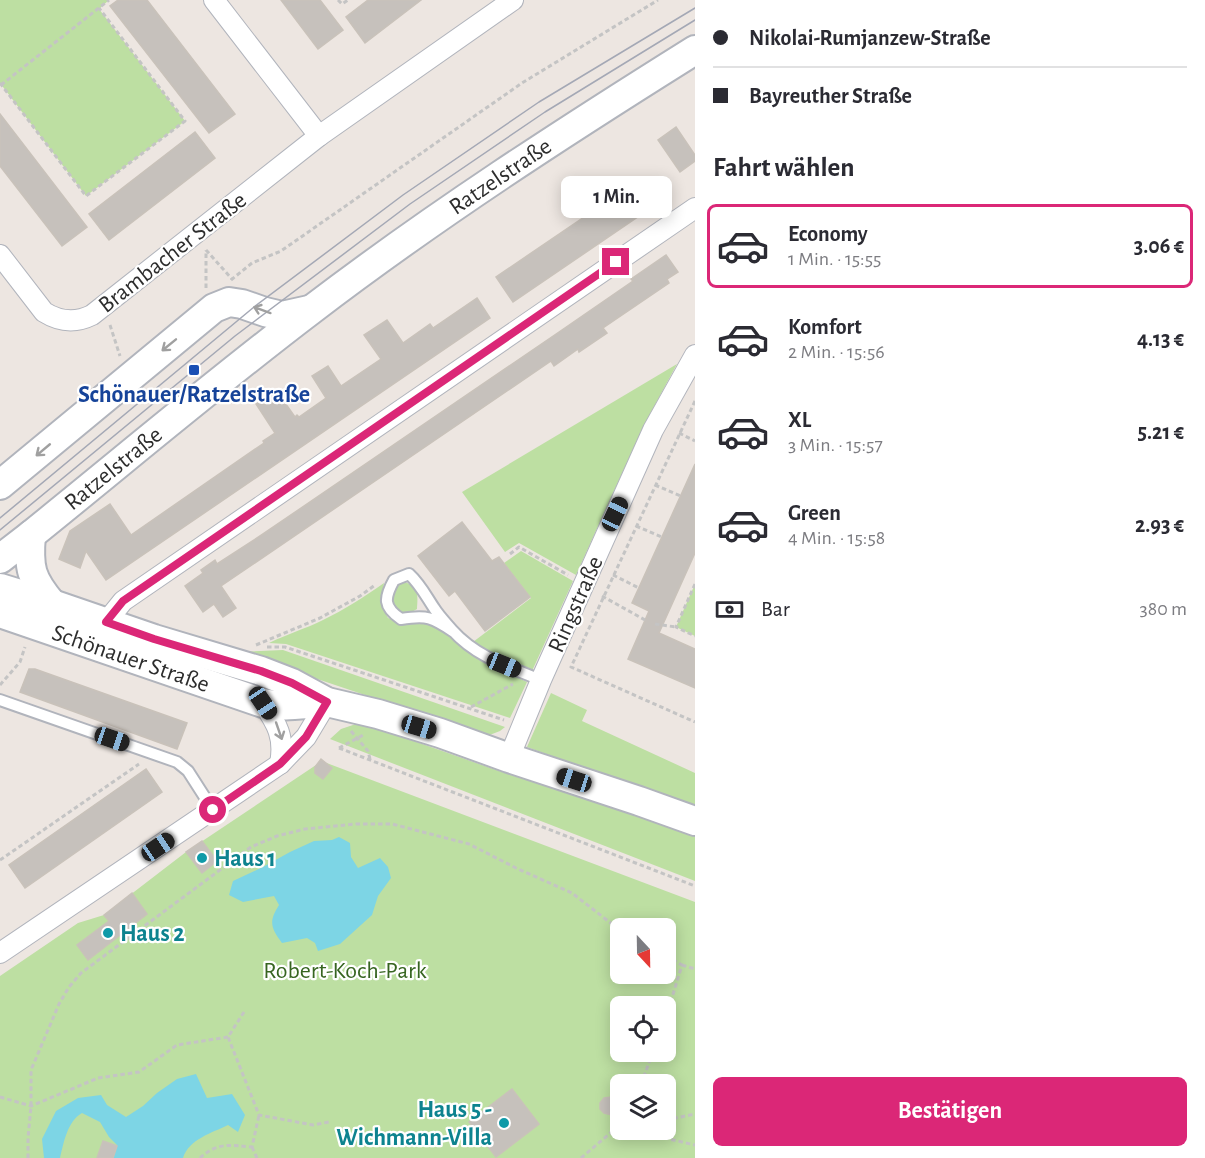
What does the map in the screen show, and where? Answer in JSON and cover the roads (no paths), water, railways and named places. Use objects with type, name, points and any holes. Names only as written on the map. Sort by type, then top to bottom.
[{"type":"main road","name":"Ratzelstraße","points":[[0,559],[311,310],[448,210],[581,121],[695,50]]},
{"type":"main road","name":"Ratzelstraße","points":[[0,485],[214,308],[228,302],[282,316],[311,310]]},
{"type":"main road","points":[[31,535],[32,572],[38,586],[52,604]]},
{"type":"main road","name":"Schönauer Straße","points":[[0,588],[154,639],[261,671],[292,683],[327,702],[378,714],[440,733],[695,821]]},
{"type":"main road","name":"Schönauer Straße","points":[[0,613],[263,703],[283,705],[327,702]]},
{"type":"street","points":[[214,0],[319,136]]},
{"type":"street","name":"Brambacher Straße","points":[[0,255],[44,312],[52,317],[76,320],[92,315],[200,243],[319,136],[513,0]]},
{"type":"street","points":[[106,622],[123,601],[695,208]]},
{"type":"street","name":"Ringstraße","points":[[508,758],[653,430],[695,355]]},
{"type":"street","points":[[0,953],[280,764],[306,737],[327,702]]},
{"type":"street","points":[[263,703],[279,728],[283,752],[280,764]]},
{"type":"lane","points":[[454,632],[428,617],[401,619],[390,611],[386,599],[394,580],[410,574],[418,582],[434,608],[469,646],[485,657],[541,680]]},
{"type":"lane","points":[[0,700],[174,761],[190,773],[213,810]]},
{"type":"water","points":[[339,837],[350,843],[351,857],[358,868],[380,858],[388,867],[391,878],[378,896],[372,915],[340,944],[318,951],[315,943],[307,938],[282,943],[272,924],[279,905],[274,896],[243,902],[229,895],[233,881],[314,841],[332,840]]},
{"type":"water","points":[[196,1074],[207,1098],[232,1094],[245,1115],[238,1132],[228,1125],[208,1134],[190,1146],[183,1158],[113,1158],[117,1145],[100,1122],[82,1113],[70,1127],[60,1158],[44,1158],[42,1139],[56,1111],[78,1098],[101,1095],[107,1105],[126,1117],[177,1079]]},
{"type":"tram line","points":[[0,518],[254,307],[403,195],[539,102],[695,8]]},
{"type":"tram line","points":[[0,530],[235,336],[410,204],[545,112],[695,20]]},
{"type":"place","name":"Schönauer/Ratzelstraße","points":[[194,370]]},
{"type":"place","name":"Haus 1","points":[[202,858]]},
{"type":"place","name":"Haus 2","points":[[108,933]]},
{"type":"place","name":"Haus 5 - Wichmann-Villa","points":[[504,1123]]},
{"type":"park label","name":"Robert-Koch-Park","points":[[345,970]]}]
